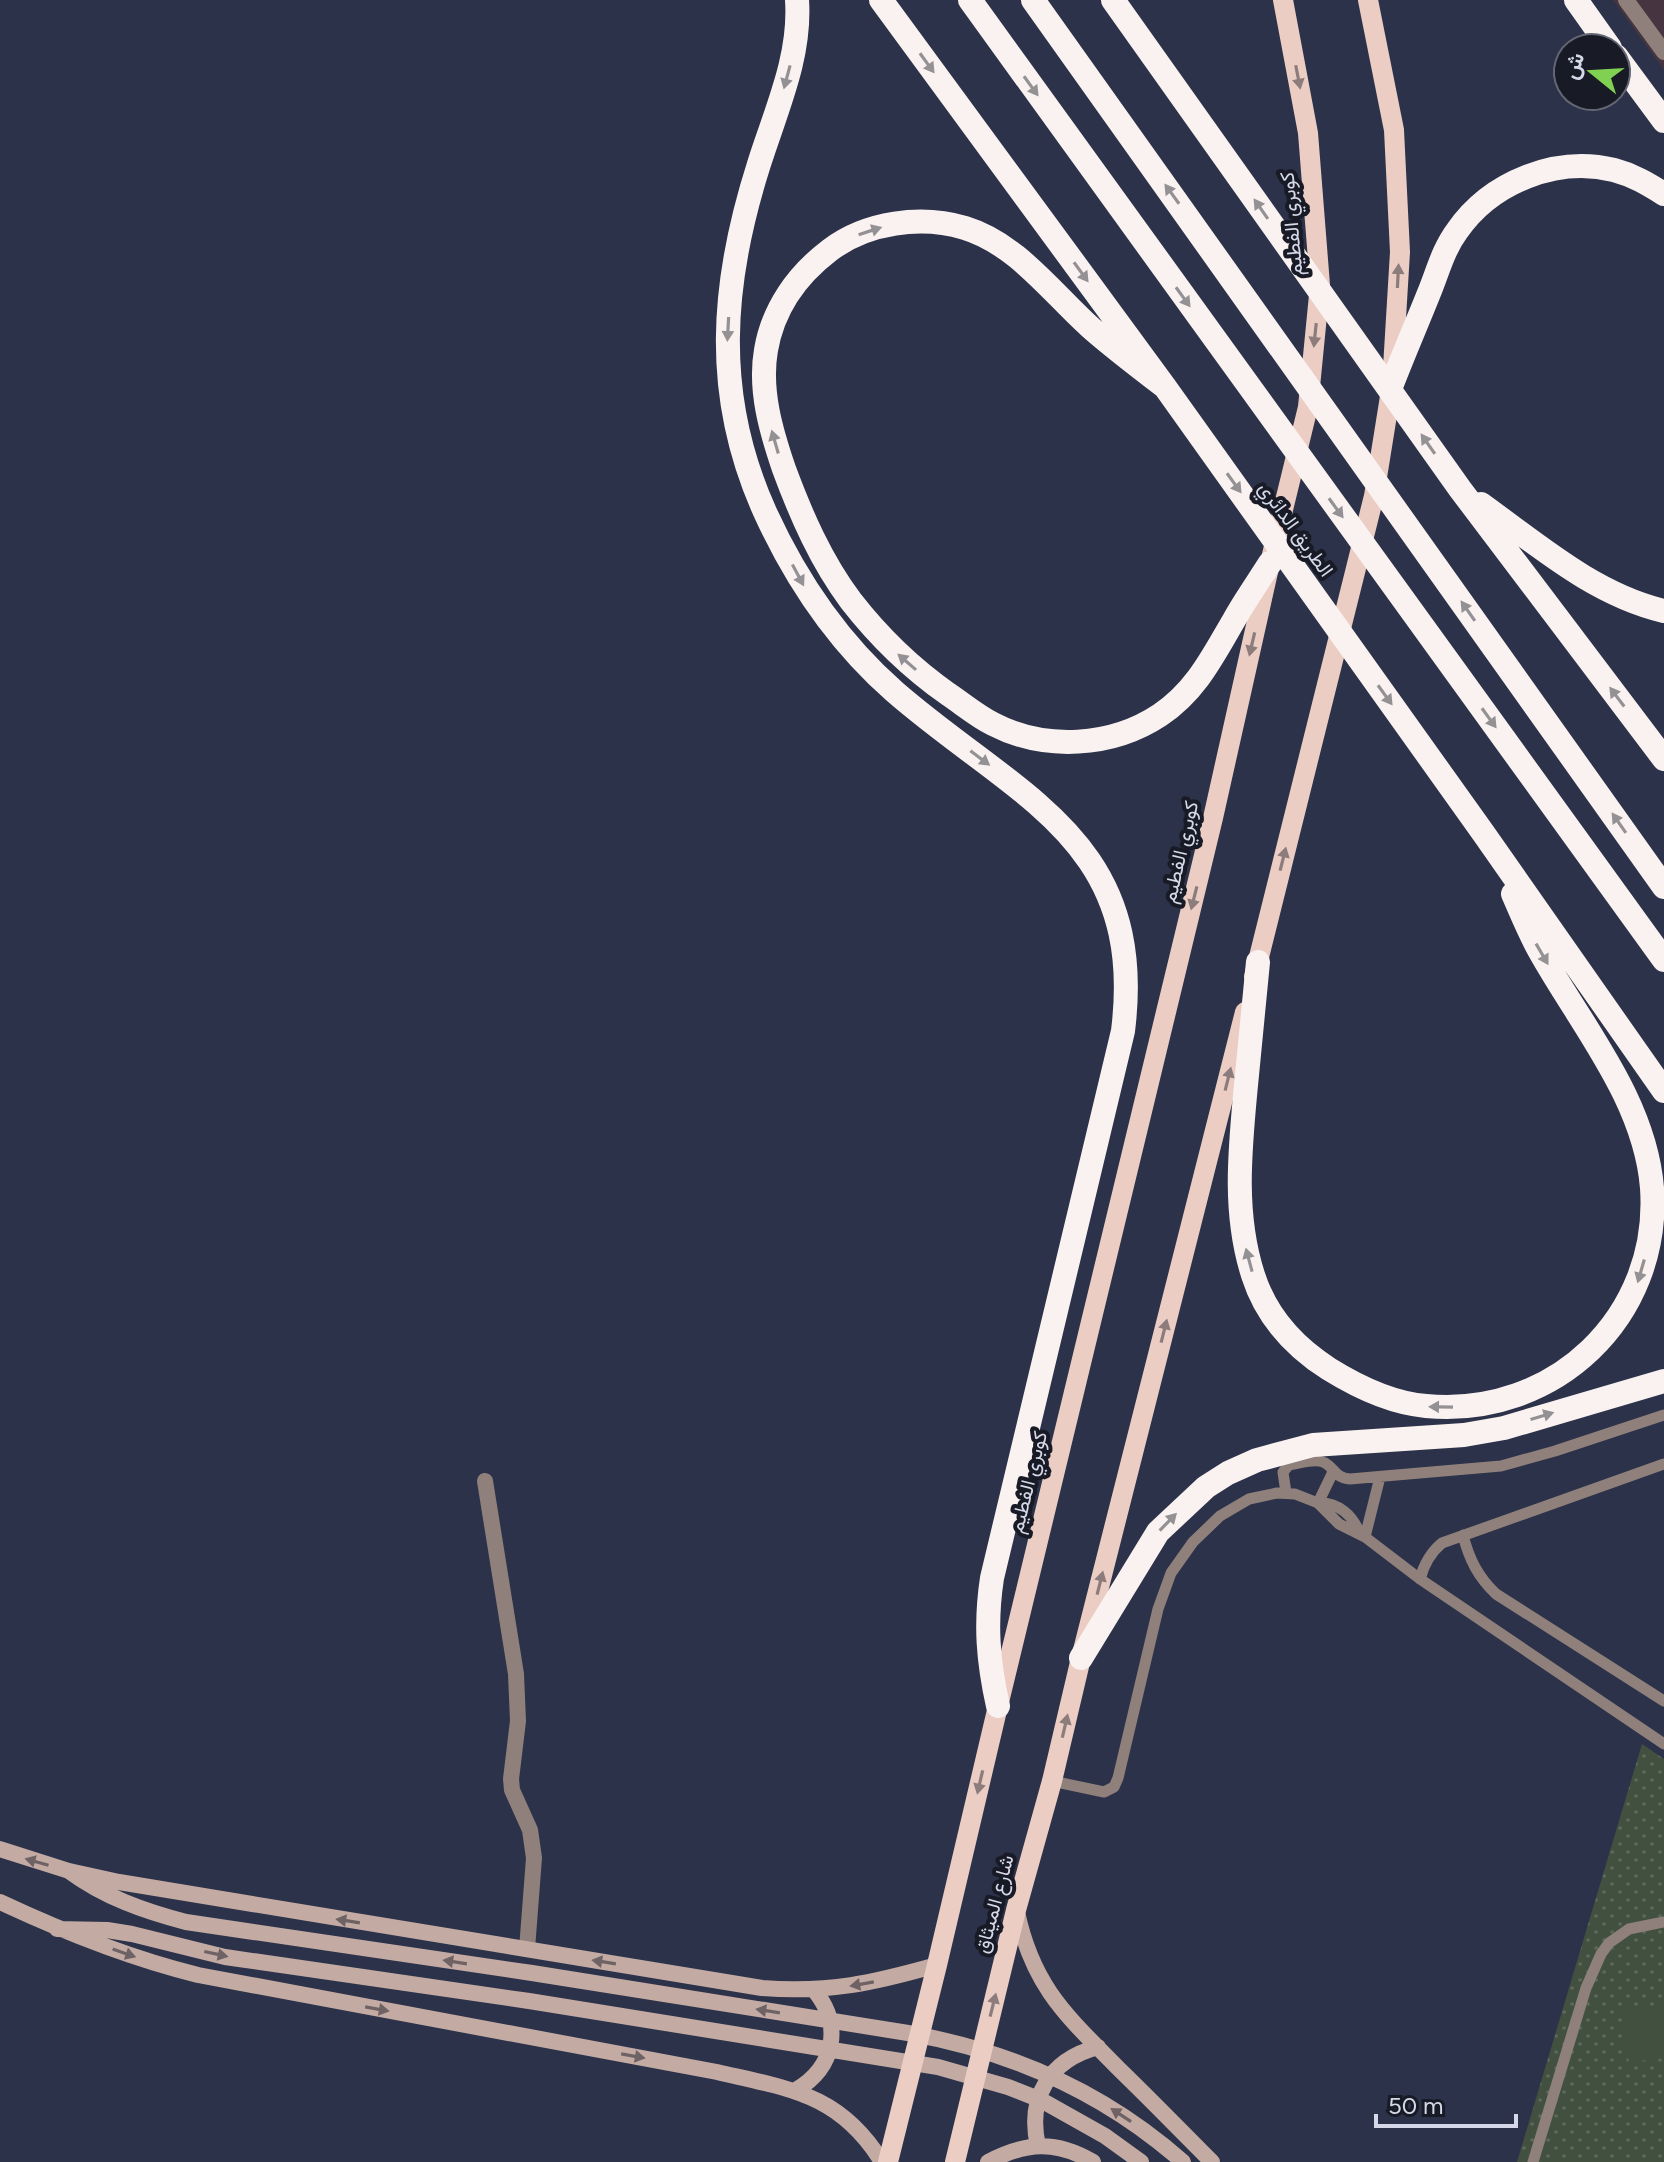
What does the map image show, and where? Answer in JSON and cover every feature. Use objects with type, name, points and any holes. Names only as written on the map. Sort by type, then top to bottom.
[{"type":"highway","points":[[797,0],[798,33],[779,108],[744,214],[729,298],[727,344],[730,389],[750,474],[765,512],[804,586],[858,657],[895,692],[1040,804],[1085,853],[1102,881],[1116,914],[1125,961],[1123,1031],[992,1578],[987,1610],[987,1642],[998,1706]]},
{"type":"highway","name":"الطريق الدائري","points":[[881,0],[1165,387],[1664,1091]]},
{"type":"highway","points":[[970,0],[1664,960]]},
{"type":"highway","points":[[1033,0],[1664,887]]},
{"type":"highway","points":[[1113,0],[1460,489],[1664,759]]},
{"type":"highway","points":[[1576,0],[1599,32]]},
{"type":"highway","points":[[1632,78],[1664,121]]},
{"type":"highway","points":[[1392,384],[1442,257],[1475,208],[1499,191],[1526,176],[1555,168],[1585,166],[1614,170],[1643,180],[1664,194]]},
{"type":"highway","points":[[1165,387],[1091,328],[1022,262],[996,242],[966,228],[933,222],[901,222],[868,230],[838,244],[812,264],[791,289],[775,318],[766,350],[764,383],[768,416],[794,495],[813,541],[849,598],[888,645],[930,681],[994,724],[1021,735],[1049,742],[1107,738],[1135,729],[1160,715],[1183,697],[1202,675],[1270,563]]},
{"type":"highway","points":[[1460,489],[1574,571],[1615,595],[1664,611]]},
{"type":"highway","points":[[1258,962],[1239,1181],[1240,1217],[1245,1243],[1253,1276],[1265,1305],[1284,1332],[1303,1351],[1350,1382],[1387,1398],[1424,1406],[1457,1407],[1503,1399],[1544,1385],[1589,1352],[1606,1335],[1624,1309],[1639,1281],[1645,1257],[1651,1228],[1652,1189],[1638,1127],[1622,1092],[1600,1048],[1539,949],[1484,834]]},
{"type":"highway","points":[[1081,1658],[1158,1532],[1206,1487],[1228,1473],[1257,1460],[1313,1445],[1464,1435],[1504,1428],[1664,1381]]},
{"type":"main road","name":"كوبري الفطيم","points":[[998,1706],[1210,833],[1308,407],[1320,285],[1308,133],[1283,0]]},
{"type":"main road","points":[[1081,1658],[1374,496],[1392,384],[1400,252],[1394,130],[1368,0]]},
{"type":"main road","name":"شارع الميثاق","points":[[955,2162],[1081,1658]]},
{"type":"main road","name":"شارع الميثاق","points":[[885,2162],[937,1965],[998,1706]]},
{"type":"main road","points":[[0,1849],[69,1871],[156,1889],[762,1988],[814,1990],[865,1984],[937,1965]]},
{"type":"main road","points":[[69,1871],[113,1898],[186,1922],[532,1973],[967,2045],[1028,2066],[1088,2095],[1149,2134],[1183,2162]]},
{"type":"main road","points":[[0,1902],[57,1929],[138,1958],[225,1981],[717,2072],[796,2090],[829,2106],[846,2119],[885,2162]]},
{"type":"main road","points":[[1016,1910],[1025,1944],[1041,1980],[1063,2012],[1212,2162]]},
{"type":"main road","points":[[57,1929],[107,1930],[225,1957],[529,2001],[900,2060],[973,2075],[1019,2091],[1074,2117],[1141,2162]]},
{"type":"main road","points":[[796,2090],[816,2075],[831,2041],[830,2019],[814,1990]]},
{"type":"main road","points":[[1038,2146],[1034,2122],[1043,2087],[1051,2075],[1072,2057],[1098,2047]]},
{"type":"main road","points":[[988,2162],[1038,2146],[1064,2148],[1093,2162]]},
{"type":"street","points":[[1626,0],[1664,52]]},
{"type":"street","points":[[485,1481],[516,1674],[518,1721],[512,1790],[530,1830],[534,1858],[527,1949]]},
{"type":"lane","points":[[1286,1493],[1283,1475],[1289,1465],[1317,1461],[1328,1465],[1343,1479],[1477,1469],[1511,1464],[1664,1415]]},
{"type":"lane","points":[[1420,1579],[1426,1561],[1442,1543],[1664,1464]]},
{"type":"lane","points":[[1318,1503],[1333,1472]]},
{"type":"lane","points":[[1363,1535],[1380,1477]]},
{"type":"lane","points":[[1052,1781],[1104,1792],[1114,1787],[1158,1609],[1171,1573],[1193,1542],[1220,1516],[1249,1499],[1269,1494],[1303,1496],[1318,1503],[1330,1503],[1346,1512],[1363,1535],[1420,1579],[1662,1738]]},
{"type":"lane","points":[[1463,1535],[1475,1568],[1496,1594],[1664,1701]]},
{"type":"lane","points":[[1533,2162],[1586,1988],[1601,1954],[1609,1943],[1629,1929],[1664,1922]]},
{"type":"shaded area","points":[[1613,0],[1664,0],[1664,70]]},
{"type":"green space","points":[[1642,1744],[1664,1759],[1664,2162],[1517,2162]]},
{"type":"green space","points":[[1664,2005],[1664,2058],[1629,2062],[1621,2009]]}]
